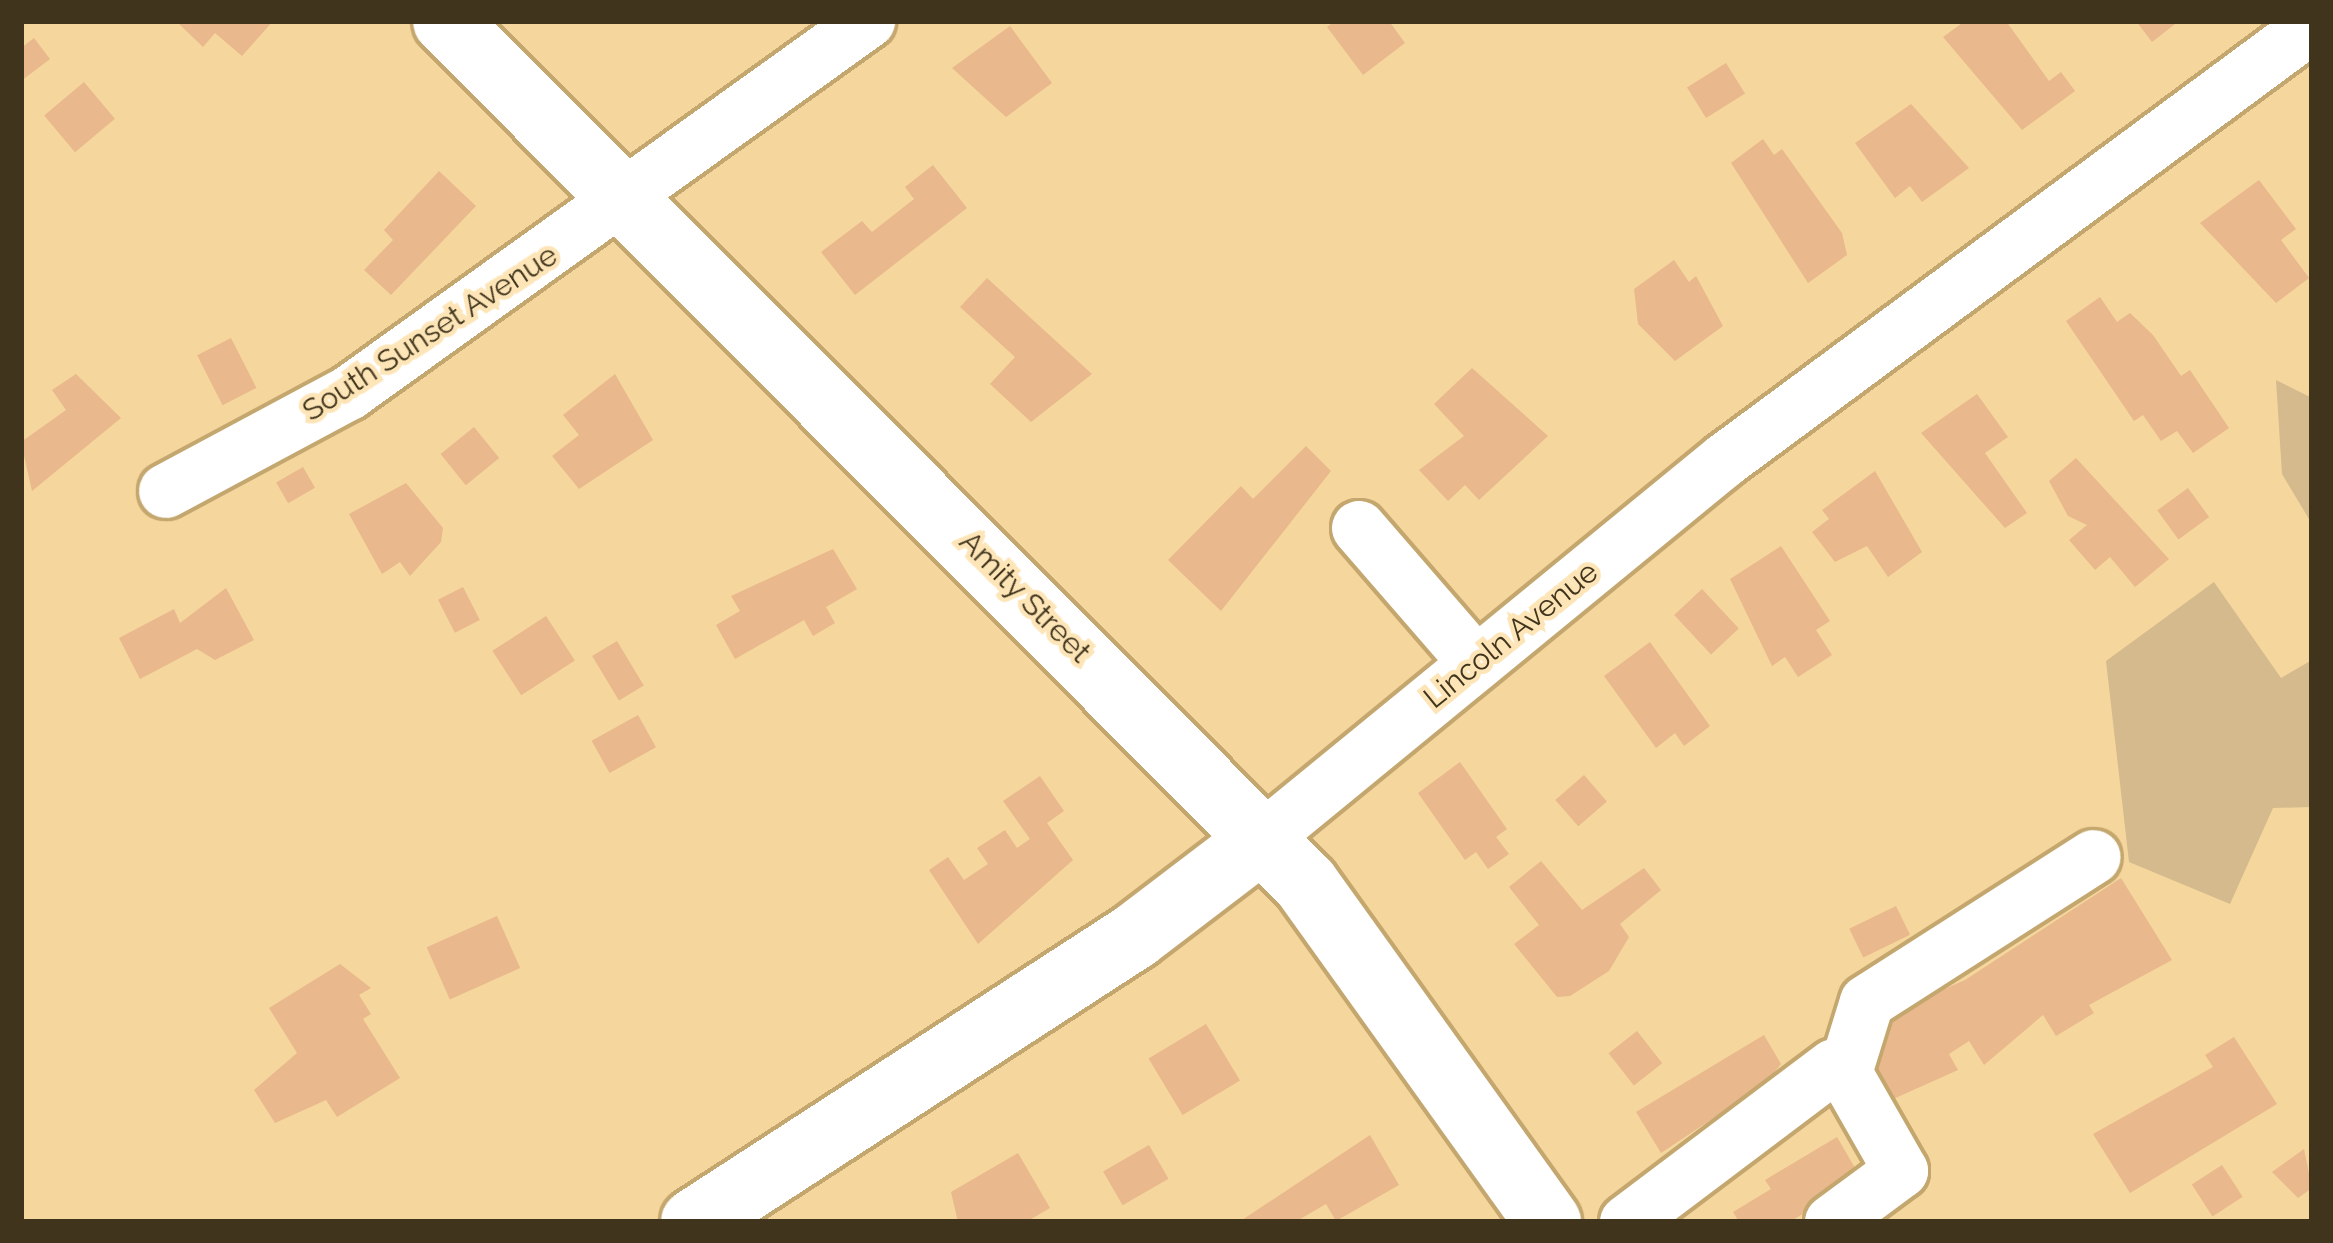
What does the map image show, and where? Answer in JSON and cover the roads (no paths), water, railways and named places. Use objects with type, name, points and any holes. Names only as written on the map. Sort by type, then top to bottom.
[{"type":"main road","name":"Amity Street","points":[[446,21],[1262,840],[1366,955],[1548,1222]]},
{"type":"main road","name":"Lincoln Avenue","points":[[694,1222],[1135,936],[1262,840]]},
{"type":"street","name":"South Sunset Avenue","points":[[166,491],[349,393],[626,202],[868,21]]},
{"type":"street","name":"Lincoln Avenue","points":[[1262,840],[1725,460],[2312,26]]},
{"type":"street","points":[[1359,528],[1476,664]]},
{"type":"street","points":[[1832,1222],[1901,1171],[1845,1072],[1867,1002],[2094,857]]},
{"type":"street","points":[[1627,1222],[1834,1066]]}]
